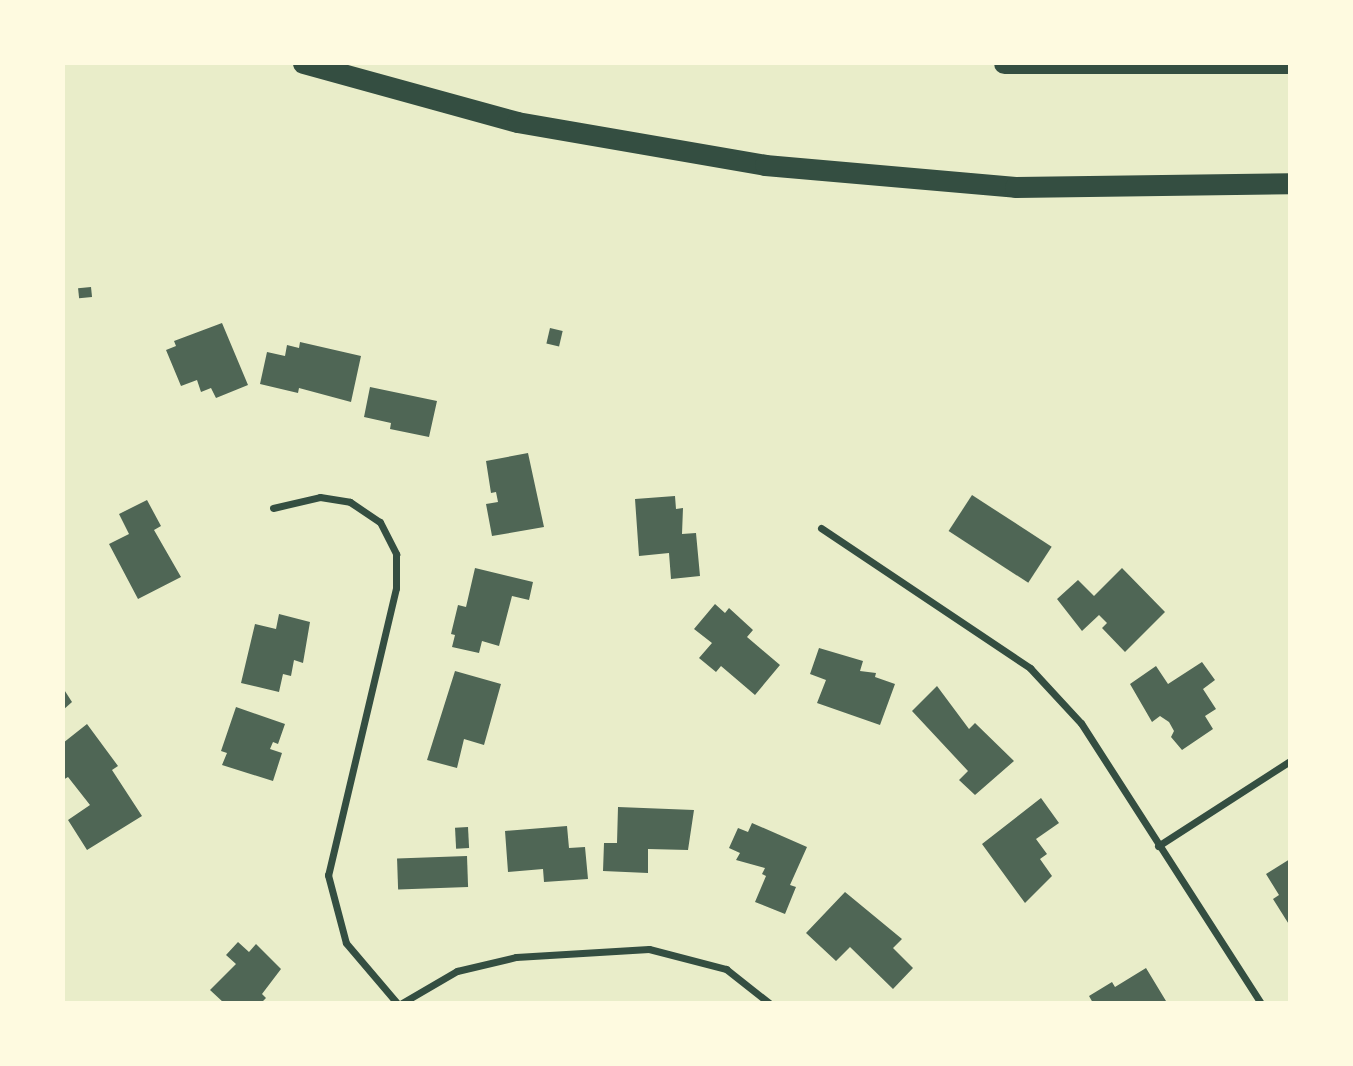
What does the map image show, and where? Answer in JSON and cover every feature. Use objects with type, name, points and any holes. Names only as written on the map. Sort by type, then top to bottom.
[{"type":"highway","points":[[303,63],[517,122],[765,165],[1015,187],[1290,183]]},
{"type":"highway","points":[[1004,63],[1287,63]]},
{"type":"street","points":[[273,508],[320,498],[350,502],[380,522],[396,554],[396,588],[328,875],[346,943],[399,1003],[457,971],[516,957],[649,949],[726,969],[769,1003]]},
{"type":"street","points":[[821,528],[1030,668],[1081,723],[1261,1003]]},
{"type":"street","points":[[1158,846],[1290,761]]},
{"type":"building","points":[[91,287],[92,297],[79,298],[78,288]]},
{"type":"building","points":[[222,323],[248,385],[216,398],[211,388],[201,392],[197,380],[181,386],[166,350],[176,346],[174,341]]},
{"type":"building","points":[[550,328],[563,331],[559,347],[546,344]]},
{"type":"building","points":[[300,342],[361,356],[351,402],[299,388],[298,393],[260,384],[267,352],[285,356],[287,345],[299,348]]},
{"type":"building","points":[[370,387],[437,401],[429,437],[390,429],[391,423],[364,417]]},
{"type":"building","points":[[528,453],[544,527],[492,536],[486,504],[498,502],[496,492],[491,493],[486,461]]},
{"type":"building","points":[[972,495],[1052,547],[1028,583],[949,531]]},
{"type":"building","points":[[675,496],[676,509],[683,508],[682,534],[696,533],[700,576],[671,579],[669,553],[639,556],[635,499]]},
{"type":"building","points":[[147,500],[161,526],[154,530],[181,577],[138,599],[109,544],[129,534],[119,514]]},
{"type":"building","points":[[475,568],[533,582],[529,600],[512,596],[499,646],[482,641],[479,653],[452,647],[455,635],[451,634],[458,605],[466,607]]},
{"type":"building","points":[[1122,568],[1165,612],[1125,652],[1102,628],[1107,623],[1099,615],[1082,631],[1057,599],[1078,580],[1094,596]]},
{"type":"building","points":[[715,604],[725,613],[729,608],[753,630],[747,637],[780,665],[755,695],[721,666],[716,672],[699,658],[712,643],[694,629]]},
{"type":"building","points":[[279,614],[310,622],[303,663],[294,660],[291,676],[283,674],[279,692],[241,683],[255,624],[276,629]]},
{"type":"building","points":[[819,648],[863,661],[860,671],[876,673],[875,677],[895,684],[880,725],[817,703],[826,680],[810,674]]},
{"type":"building","points":[[1202,662],[1215,680],[1203,689],[1216,709],[1205,716],[1213,729],[1182,750],[1171,737],[1174,731],[1169,722],[1160,716],[1152,722],[1130,684],[1156,666],[1168,684]]},
{"type":"building","points":[[455,671],[501,684],[484,745],[464,739],[457,768],[427,760]]},
{"type":"building","points":[[937,686],[969,729],[975,723],[1014,761],[975,795],[959,780],[968,771],[912,711]]},
{"type":"building","points":[[63,688],[72,702],[63,710]]},
{"type":"building","points":[[236,707],[285,724],[278,744],[273,742],[270,749],[282,753],[273,781],[222,765],[227,753],[221,751]]},
{"type":"building","points":[[87,724],[118,766],[112,770],[142,816],[87,850],[68,820],[90,805],[68,777],[63,780],[63,743]]},
{"type":"building","points":[[1041,798],[1059,823],[1036,839],[1047,854],[1040,859],[1052,876],[1025,903],[982,844]]},
{"type":"building","points":[[618,807],[694,810],[688,850],[648,849],[648,873],[603,871],[604,843],[617,843]]},
{"type":"building","points":[[752,823],[807,847],[790,885],[796,887],[785,914],[755,902],[766,876],[762,874],[765,868],[736,860],[740,853],[729,848],[738,828],[748,832]]},
{"type":"building","points":[[567,826],[569,848],[585,847],[588,879],[544,882],[543,869],[508,872],[505,831]]},
{"type":"building","points":[[468,827],[469,848],[456,849],[455,828]]},
{"type":"building","points":[[467,856],[468,887],[398,889],[397,858]]},
{"type":"building","points":[[1290,859],[1290,926],[1273,899],[1279,895],[1266,874]]},
{"type":"building","points":[[845,892],[902,939],[893,948],[913,968],[893,989],[850,947],[836,961],[806,933]]},
{"type":"building","points":[[238,942],[249,952],[256,944],[281,969],[262,994],[266,998],[261,1003],[224,1003],[210,990],[236,964],[226,955]]},
{"type":"building","points":[[1146,968],[1166,1001],[1093,1003],[1089,996],[1112,982],[1115,987]]}]
